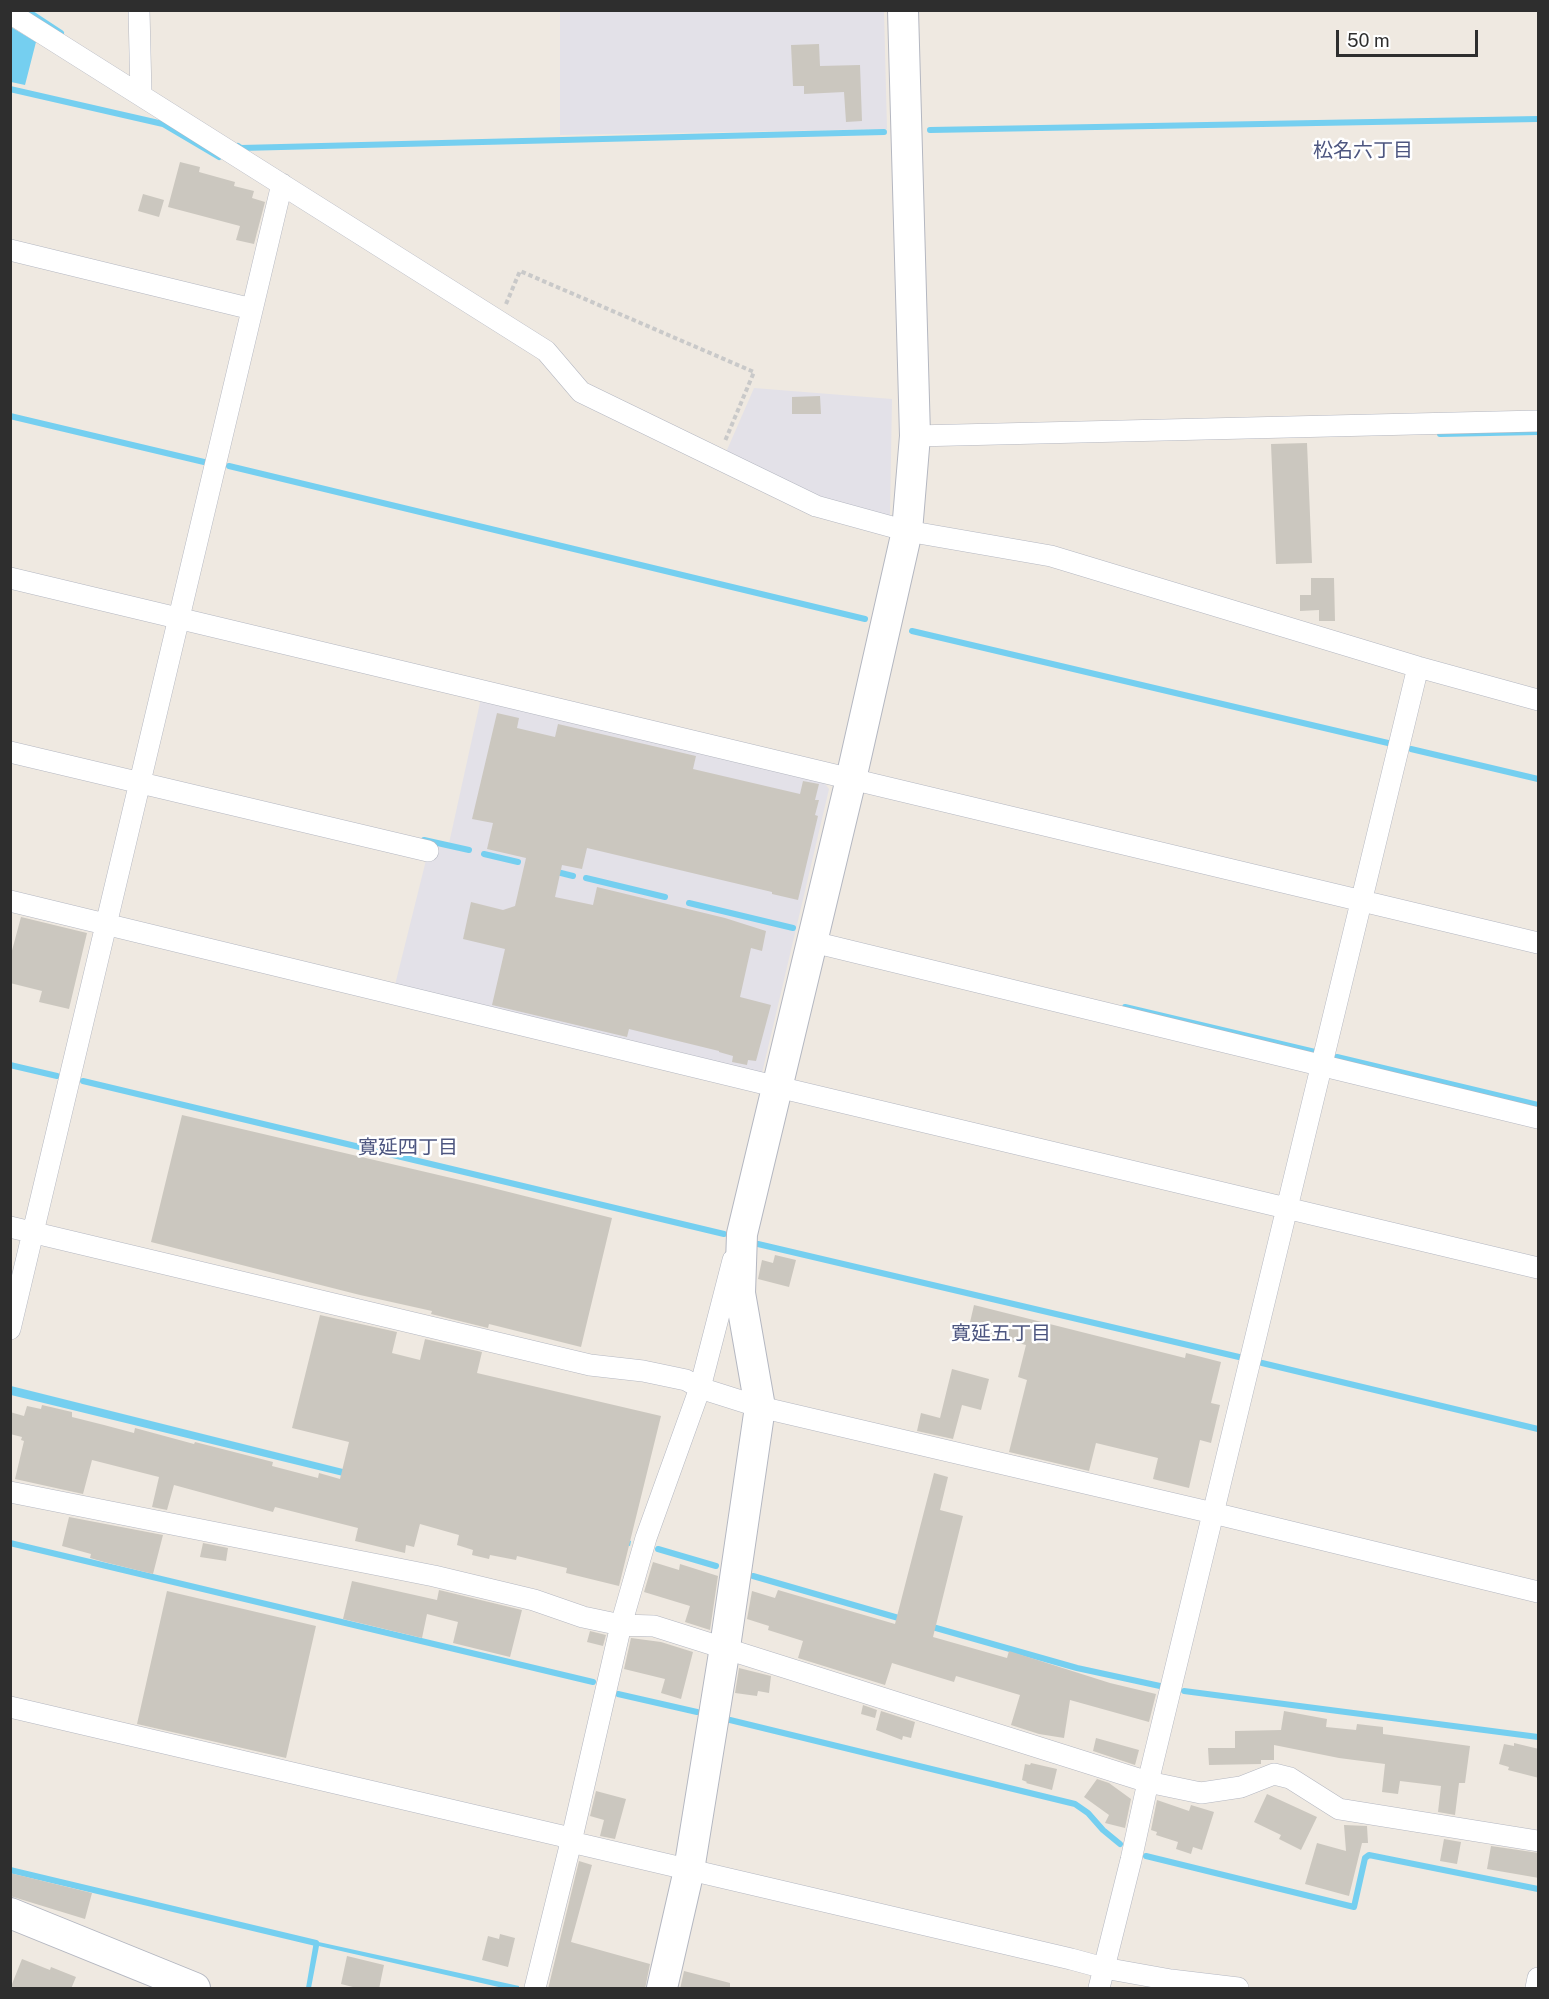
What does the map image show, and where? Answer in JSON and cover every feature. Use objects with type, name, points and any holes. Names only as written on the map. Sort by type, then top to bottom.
[{"type":"street","points":[[140,10],[141,95]]},
{"type":"street","points":[[535,1989],[621,1625],[646,1538],[700,1388],[726,1285],[742,1234],[813,942],[907,531],[915,436],[903,10]]},
{"type":"street","points":[[10,13],[546,351],[581,392],[816,506],[907,531],[1051,556],[1418,667],[1539,700]]},
{"type":"street","points":[[10,1329],[282,184]]},
{"type":"street","points":[[10,250],[252,309]]},
{"type":"street","points":[[915,436],[1539,421]]},
{"type":"street","points":[[10,578],[1539,943]]},
{"type":"street","points":[[1102,1978],[1418,667]]},
{"type":"street","points":[[10,752],[428,851]]},
{"type":"street","points":[[10,901],[1539,1268]]},
{"type":"street","points":[[813,942],[1539,1118]]},
{"type":"street","points":[[10,1227],[590,1365],[643,1371],[686,1380],[700,1388],[760,1407],[1539,1592]]},
{"type":"street","points":[[662,1989],[689,1870],[760,1407],[740,1293],[742,1234]]},
{"type":"street","points":[[10,1492],[434,1576],[534,1600],[583,1617],[621,1625],[654,1626],[1148,1782],[1202,1793],[1241,1787],[1274,1774],[1290,1778],[1339,1809],[1539,1841]]},
{"type":"street","points":[[10,1707],[562,1836],[571,1842],[1071,1959],[1102,1978],[1171,1980],[1238,1989]]},
{"type":"street","points":[[10,1914],[195,1989]]},
{"type":"street","points":[[1536,1989],[1539,1978]]},
{"type":"path","points":[[499,321],[520,271],[754,372],[718,460]]},
{"type":"shaded area","points":[[560,11],[884,11],[887,129],[560,135]]},
{"type":"shaded area","points":[[754,388],[892,399],[890,515],[884,521],[818,500],[728,456],[727,450]]},
{"type":"shaded area","points":[[481,698],[823,781],[829,789],[762,1073],[395,985],[430,844],[448,848]]},
{"type":"water","points":[[11,27],[36,42],[25,85],[11,82]]},
{"type":"water","points":[[11,1386],[631,1541],[630,1546],[11,1395]]},
{"type":"water","points":[[314,1941],[519,1986],[519,1988],[503,1988],[319,1946],[311,1988],[306,1988]]},
{"type":"building","points":[[819,44],[820,66],[860,65],[862,121],[846,122],[844,92],[804,94],[804,86],[793,86],[791,45]]},
{"type":"building","points":[[180,162],[200,167],[199,172],[235,182],[234,186],[254,191],[252,198],[265,202],[254,244],[236,240],[240,226],[168,207]]},
{"type":"building","points":[[143,194],[164,200],[159,217],[138,211]]},
{"type":"building","points":[[820,396],[821,414],[792,414],[792,397]]},
{"type":"building","points":[[1307,443],[1312,563],[1276,564],[1271,444]]},
{"type":"building","points":[[1311,578],[1334,578],[1335,621],[1319,621],[1319,610],[1300,611],[1300,595],[1311,595]]},
{"type":"building","points":[[497,713],[519,718],[517,728],[555,737],[558,724],[696,756],[693,769],[800,794],[803,781],[819,784],[815,800],[819,800],[815,815],[818,816],[798,900],[587,848],[582,869],[562,865],[555,897],[593,905],[597,887],[725,918],[766,931],[762,951],[751,948],[740,997],[771,1005],[756,1061],[748,1060],[747,1065],[732,1062],[733,1056],[719,1051],[629,1029],[627,1037],[492,1005],[505,949],[463,939],[471,902],[503,910],[515,906],[526,858],[487,849],[493,823],[472,819]]},
{"type":"building","points":[[21,917],[87,933],[69,1009],[39,1002],[42,991],[10,983],[10,958]]},
{"type":"building","points":[[182,1115],[612,1218],[581,1347],[489,1324],[488,1328],[431,1314],[432,1311],[151,1242]]},
{"type":"building","points":[[775,1255],[796,1260],[789,1287],[758,1279],[762,1260],[773,1263]]},
{"type":"building","points":[[974,1305],[1185,1358],[1186,1353],[1221,1362],[1211,1403],[1220,1405],[1211,1443],[1200,1440],[1189,1488],[1153,1479],[1158,1458],[1096,1443],[1089,1471],[1009,1452],[1027,1380],[1018,1377],[1026,1345],[968,1331]]},
{"type":"building","points":[[320,1315],[397,1332],[392,1353],[420,1360],[425,1339],[482,1352],[477,1373],[661,1416],[619,1586],[566,1573],[567,1568],[517,1556],[516,1560],[490,1555],[489,1559],[472,1555],[473,1550],[457,1545],[459,1535],[420,1524],[414,1547],[406,1545],[405,1553],[355,1541],[358,1528],[275,1507],[273,1512],[174,1485],[167,1510],[152,1507],[159,1477],[92,1460],[83,1494],[15,1479],[24,1441],[21,1440],[22,1437],[10,1434],[10,1412],[24,1416],[27,1406],[41,1409],[42,1405],[72,1412],[72,1417],[134,1433],[135,1428],[273,1462],[272,1466],[318,1478],[319,1473],[340,1479],[349,1442],[292,1428]]},
{"type":"building","points":[[952,1369],[989,1379],[981,1410],[962,1405],[953,1439],[917,1431],[921,1413],[940,1418]]},
{"type":"building","points":[[934,1473],[948,1477],[940,1510],[963,1516],[933,1637],[1007,1658],[1009,1651],[1110,1683],[1156,1694],[1149,1722],[1070,1700],[1064,1738],[1039,1734],[1011,1725],[1020,1695],[956,1676],[954,1682],[892,1663],[885,1685],[798,1658],[803,1641],[768,1630],[769,1626],[747,1619],[752,1591],[775,1598],[778,1590],[895,1624]]},
{"type":"building","points":[[69,1517],[163,1535],[153,1574],[90,1558],[91,1554],[62,1546]]},
{"type":"building","points":[[203,1543],[228,1548],[226,1561],[200,1557]]},
{"type":"building","points":[[653,1562],[679,1570],[680,1564],[718,1576],[710,1630],[685,1622],[690,1606],[644,1592]]},
{"type":"building","points":[[352,1581],[437,1600],[439,1590],[522,1610],[510,1657],[453,1643],[458,1622],[427,1614],[422,1638],[343,1619]]},
{"type":"building","points":[[167,1591],[316,1626],[286,1758],[137,1724]]},
{"type":"building","points":[[590,1631],[606,1635],[603,1646],[587,1642]]},
{"type":"building","points":[[631,1638],[661,1642],[693,1652],[681,1699],[661,1693],[665,1679],[624,1669]]},
{"type":"building","points":[[739,1668],[771,1676],[769,1693],[758,1691],[757,1696],[735,1693]]},
{"type":"building","points":[[863,1705],[877,1710],[875,1718],[861,1714]]},
{"type":"building","points":[[881,1711],[915,1722],[911,1738],[903,1736],[902,1740],[876,1730]]},
{"type":"building","points":[[1284,1711],[1327,1719],[1326,1727],[1356,1730],[1357,1724],[1383,1727],[1383,1734],[1470,1746],[1465,1783],[1459,1783],[1455,1815],[1438,1812],[1441,1786],[1400,1781],[1398,1794],[1382,1792],[1385,1764],[1339,1758],[1274,1745],[1274,1760],[1261,1760],[1261,1764],[1209,1765],[1208,1748],[1235,1748],[1235,1731],[1281,1730]]},
{"type":"building","points":[[1096,1738],[1139,1750],[1135,1765],[1093,1751]]},
{"type":"building","points":[[1514,1743],[1539,1749],[1539,1778],[1508,1770],[1509,1767],[1499,1764],[1504,1744],[1514,1746]]},
{"type":"building","points":[[1031,1763],[1057,1769],[1052,1790],[1022,1780],[1025,1764],[1030,1765]]},
{"type":"building","points":[[1097,1779],[1109,1783],[1131,1799],[1125,1828],[1105,1823],[1109,1815],[1084,1797]]},
{"type":"building","points":[[596,1791],[626,1799],[615,1839],[600,1836],[604,1820],[590,1816]]},
{"type":"building","points":[[1267,1794],[1317,1817],[1301,1850],[1279,1839],[1281,1835],[1254,1822]]},
{"type":"building","points":[[1157,1800],[1189,1811],[1191,1805],[1214,1812],[1202,1850],[1193,1847],[1191,1854],[1176,1849],[1178,1842],[1156,1835],[1157,1832],[1151,1830]]},
{"type":"building","points":[[1344,1825],[1367,1826],[1368,1843],[1362,1843],[1349,1896],[1305,1884],[1317,1843],[1346,1851]]},
{"type":"building","points":[[1444,1839],[1461,1842],[1457,1864],[1440,1861]]},
{"type":"building","points":[[1491,1846],[1539,1853],[1539,1878],[1487,1869]]},
{"type":"building","points":[[579,1861],[592,1865],[571,1942],[650,1964],[645,1989],[548,1989]]},
{"type":"building","points":[[10,1873],[92,1893],[85,1919],[10,1896]]},
{"type":"building","points":[[500,1934],[515,1938],[508,1967],[482,1960],[488,1936],[499,1939]]},
{"type":"building","points":[[347,1956],[384,1965],[379,1989],[361,1989],[341,1984]]},
{"type":"building","points":[[22,1959],[76,1977],[71,1989],[10,1989]]},
{"type":"building","points":[[684,1971],[730,1983],[730,1989],[680,1989]]},
{"type":"waterway","points":[[26,10],[61,33]]},
{"type":"waterway","points":[[10,89],[163,124],[219,157]]},
{"type":"waterway","points":[[930,130],[1538,119]]},
{"type":"waterway","points":[[238,146],[241,148],[884,132]]},
{"type":"waterway","points":[[10,416],[204,462]]},
{"type":"waterway","points":[[1440,434],[1538,432]]},
{"type":"waterway","points":[[229,466],[865,619]]},
{"type":"waterway","points":[[912,631],[1388,743]]},
{"type":"waterway","points":[[1411,749],[1538,779]]},
{"type":"waterway","points":[[424,840],[469,850]]},
{"type":"waterway","points":[[484,854],[518,862]]},
{"type":"waterway","points":[[553,871],[573,876]]},
{"type":"waterway","points":[[586,878],[665,897]]},
{"type":"waterway","points":[[689,903],[793,928]]},
{"type":"waterway","points":[[1125,1007],[1315,1052]]},
{"type":"waterway","points":[[1337,1057],[1538,1105]]},
{"type":"waterway","points":[[10,1065],[57,1076]]},
{"type":"waterway","points":[[83,1081],[724,1234]]},
{"type":"waterway","points":[[758,1244],[1239,1357]]},
{"type":"waterway","points":[[1262,1363],[1538,1429]]},
{"type":"waterway","points":[[10,1543],[593,1682]]},
{"type":"waterway","points":[[658,1549],[716,1566]]},
{"type":"waterway","points":[[753,1576],[902,1619]]},
{"type":"waterway","points":[[929,1626],[1077,1668],[1160,1686]]},
{"type":"waterway","points":[[1184,1691],[1538,1737]]},
{"type":"waterway","points":[[618,1694],[697,1712]]},
{"type":"waterway","points":[[730,1720],[1075,1804],[1088,1813],[1120,1844]]},
{"type":"waterway","points":[[1146,1856],[1354,1907],[1365,1858],[1369,1855],[1538,1889]]},
{"type":"waterway","points":[[10,1870],[316,1943]]},
{"type":"district","name":"松名六丁目","points":[[1363,151]]},
{"type":"district","name":"寛延四丁目","points":[[408,1148]]},
{"type":"district","name":"寛延五丁目","points":[[1001,1334]]}]
